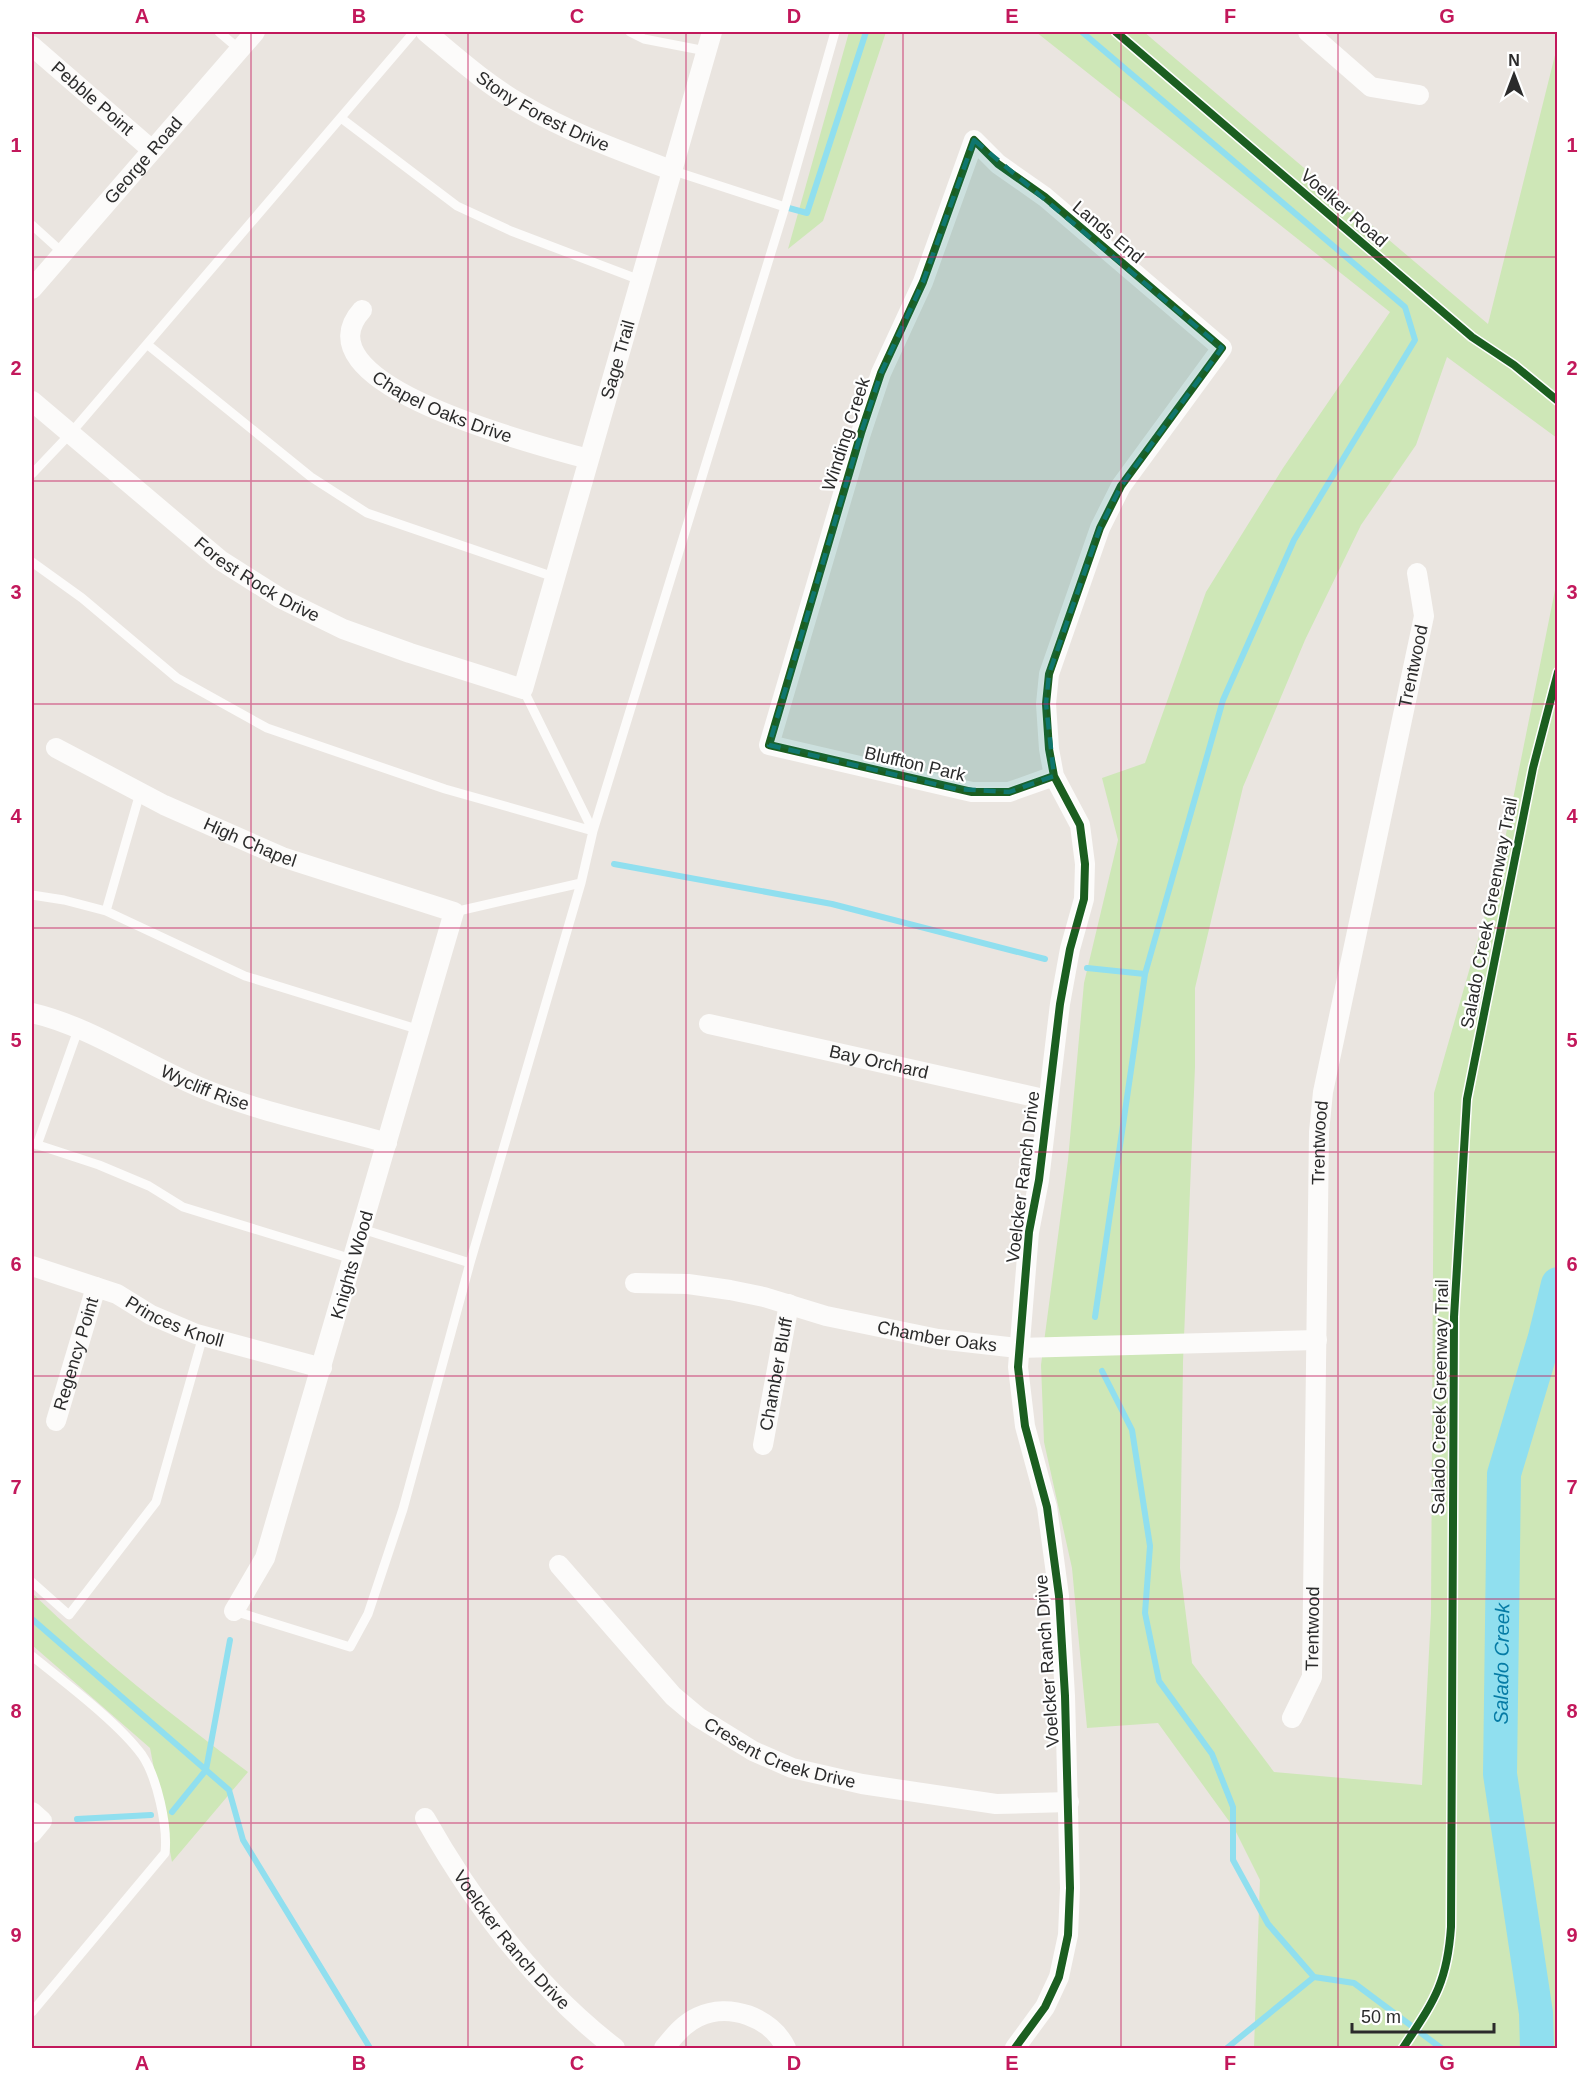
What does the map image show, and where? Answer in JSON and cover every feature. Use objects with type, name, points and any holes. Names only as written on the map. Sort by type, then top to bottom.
[{"type":"street","name":"George Road","points":[[32,290],[255,32]]},
{"type":"street","name":"Stony Forest Drive","points":[[426,32],[472,71],[520,104],[570,130],[671,170]]},
{"type":"street","name":"Sage Trail","points":[[523,689],[712,32]]},
{"type":"street","points":[[1308,32],[1371,87],[1419,95]]},
{"type":"street","name":"Pebble Point","points":[[32,46],[152,150]]},
{"type":"street","name":"Lands End","points":[[974,140],[998,164],[1045,197],[1222,348]]},
{"type":"street","name":"Winding Creek","points":[[769,745],[861,433],[881,373],[923,282],[974,140]]},
{"type":"street","name":"Chapel Oaks Drive","points":[[362,309],[354,319],[351,337],[364,364],[380,380],[413,400],[467,423],[588,459]]},
{"type":"street","name":"Voelcker Ranch Drive","points":[[1015,2049],[1045,2007],[1059,1977],[1068,1935],[1069,1802],[1059,1596],[1047,1507],[1025,1426],[1018,1348],[1029,1232],[1070,949],[1084,899],[1084,864],[1080,825],[1054,776],[1049,749],[1046,704],[1049,674],[1100,528],[1121,486],[1222,348]]},
{"type":"street","name":"Forest Rock Drive","points":[[32,401],[220,560],[280,598],[343,629],[523,689]]},
{"type":"street","name":"Trentwood","points":[[1292,1718],[1312,1677],[1319,1132],[1323,1092],[1424,616],[1417,573]]},
{"type":"street","name":"Bluffton Park","points":[[769,745],[972,792],[1009,792],[1054,776]]},
{"type":"street","name":"High Chapel","points":[[56,748],[140,793],[282,857],[454,912]]},
{"type":"street","name":"Knights Wood","points":[[234,1611],[265,1558],[454,912]]},
{"type":"street","name":"Wycliff Rise","points":[[32,1013],[78,1030],[199,1087],[228,1098],[387,1143]]},
{"type":"street","name":"Bay Orchard","points":[[709,1024],[1048,1100]]},
{"type":"street","name":"Princes Knoll","points":[[32,1266],[117,1294],[151,1315],[203,1336],[322,1368]]},
{"type":"street","name":"Chamber Oaks","points":[[634,1283],[688,1284],[764,1297],[826,1316],[938,1339],[1018,1348],[1317,1340]]},
{"type":"street","name":"Regency Point","points":[[56,1421],[96,1287]]},
{"type":"street","name":"Chamber Bluff","points":[[763,1445],[789,1304]]},
{"type":"street","name":"Cresent Creek Drive","points":[[559,1565],[674,1696],[698,1717],[753,1751],[792,1768],[873,1786],[996,1804],[1069,1802]]},
{"type":"street","name":"Voelcker Ranch Drive","points":[[425,1818],[474,1898],[515,1951],[562,2002],[615,2049]]},
{"type":"street","points":[[664,2049],[679,2030],[698,2017],[718,2011],[751,2016],[770,2028],[786,2049]]},
{"type":"lane","points":[[219,32],[239,49]]},
{"type":"lane","points":[[32,474],[148,345],[414,32]]},
{"type":"lane","points":[[630,32],[645,39],[706,51]]},
{"type":"lane","points":[[234,1611],[350,1647],[368,1614],[403,1509],[470,1263],[582,883],[593,831],[785,207],[835,32]]},
{"type":"lane","points":[[341,118],[458,207],[510,231],[639,280]]},
{"type":"lane","points":[[671,170],[785,207]]},
{"type":"lane","points":[[32,225],[63,253]]},
{"type":"lane","points":[[148,345],[311,477],[367,513],[554,576]]},
{"type":"lane","points":[[32,562],[82,598],[177,678],[267,728],[445,789],[593,831]]},
{"type":"lane","points":[[523,689],[593,831]]},
{"type":"lane","points":[[106,911],[140,793]]},
{"type":"lane","points":[[454,912],[582,883]]},
{"type":"lane","points":[[32,895],[64,900],[106,911],[245,976],[420,1030]]},
{"type":"lane","points":[[78,1030],[34,1144],[99,1165],[139,1182],[183,1207],[353,1260]]},
{"type":"lane","points":[[362,1229],[470,1263]]},
{"type":"lane","points":[[32,1582],[69,1616],[143,1522],[156,1502],[203,1336]]},
{"type":"lane","points":[[32,1656],[102,1715],[140,1752],[158,1797],[167,1843],[165,1853],[32,2012]]},
{"type":"highlighted area","points":[[974,140],[1222,348],[1121,486],[1100,528],[1049,674],[1046,704],[1054,776],[1009,792],[956,789],[769,745],[861,433],[881,373],[923,282]]},
{"type":"green space","points":[[849,32],[886,32],[823,221],[788,249]]},
{"type":"green space","points":[[1036,32],[1144,32],[1488,324],[1557,47],[1557,438],[1447,357],[1416,445],[1361,525],[1305,640],[1243,787],[1195,988],[1195,1067],[1183,1362],[1180,1568],[1192,1663],[1274,1772],[1422,1785],[1431,1614],[1434,1093],[1501,859],[1557,580],[1557,2048],[1254,2048],[1260,1880],[1234,1828],[1158,1723],[1087,1728],[1072,1568],[1044,1442],[1041,1365],[1068,1160],[1084,983],[1118,840],[1102,778],[1145,763],[1206,592],[1283,468],[1390,312]]},
{"type":"green space","points":[[32,1593],[83,1641],[137,1686],[248,1772],[172,1862],[150,1748],[32,1645]]},
{"type":"waterway","points":[[785,207],[807,213],[866,32]]},
{"type":"waterway","points":[[1082,32],[1405,307],[1415,340],[1294,540],[1223,700],[1145,974],[1095,1317]]},
{"type":"waterway","points":[[614,864],[832,904],[1045,959]]},
{"type":"waterway","points":[[1087,968],[1145,974]]},
{"type":"waterway","name":"Salado Creek","points":[[1537,2048],[1536,2013],[1500,1774],[1504,1474],[1545,1337],[1558,1284]]},
{"type":"waterway","points":[[1102,1371],[1132,1430],[1150,1546],[1145,1613],[1159,1681],[1212,1754],[1233,1807],[1233,1860],[1268,1924],[1314,1977],[1354,1983],[1441,2048]]},
{"type":"waterway","points":[[32,1619],[229,1790],[243,1840],[370,2048]]},
{"type":"waterway","points":[[172,1812],[206,1770],[230,1640]]},
{"type":"waterway","points":[[77,1819],[151,1815]]},
{"type":"waterway","points":[[1227,2048],[1314,1977]]},
{"type":"cycle path","name":"Voelker Road","points":[[1116,32],[1472,337],[1514,365],[1558,401]]},
{"type":"cycle path","points":[[1015,2048],[1045,2007],[1059,1977],[1068,1935],[1070,1888],[1065,1696],[1059,1596],[1047,1507],[1025,1426],[1018,1367],[1029,1232],[1039,1180],[1060,1004],[1070,949],[1084,899],[1085,864],[1080,825],[1054,776],[1049,749],[1046,704],[1049,674],[1100,528],[1121,486],[1222,348],[1045,197],[998,164],[974,140],[923,282],[881,373],[861,433],[769,745],[972,792],[1009,792],[1054,776]]},
{"type":"cycle path","name":"Salado Creek Greenway Trail","points":[[1403,2048],[1437,1992],[1446,1964],[1451,1927],[1454,1317],[1467,1099],[1533,768],[1558,672]]}]
